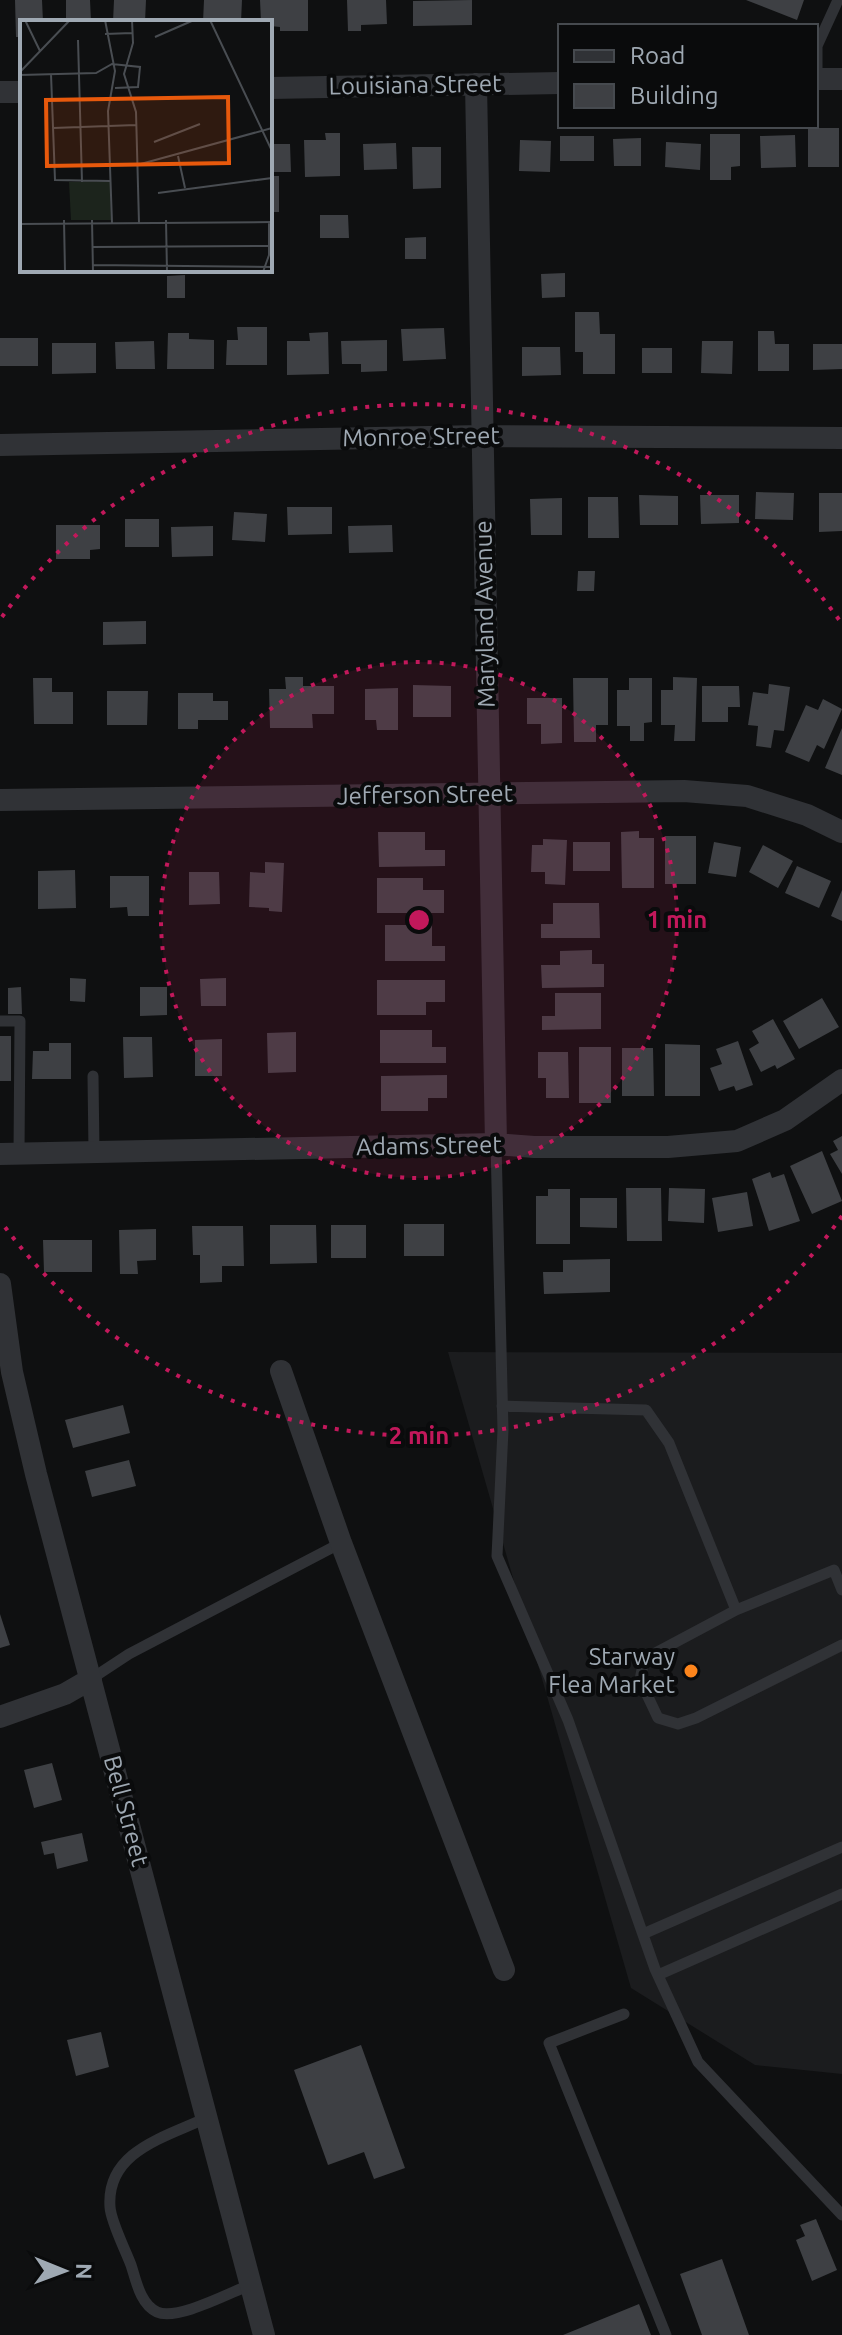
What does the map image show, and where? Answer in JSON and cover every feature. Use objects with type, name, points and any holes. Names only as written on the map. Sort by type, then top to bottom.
[{"type":"street","points":[[818,79],[842,79]]},
{"type":"street","name":"Louisiana Street","points":[[272,88],[558,83]]},
{"type":"street","name":"Maryland Avenue","points":[[476,84],[496,1144]]},
{"type":"street","name":"Monroe Street","points":[[0,445],[482,436],[842,438]]},
{"type":"street","name":"Jefferson Street","points":[[0,800],[684,791],[747,796],[807,815],[842,832]]},
{"type":"street","name":"Adams Street","points":[[9,1154],[496,1144],[668,1147],[737,1141],[785,1120],[842,1080]]},
{"type":"street","name":"Bell Street","points":[[0,1284],[16,1386],[36,1474],[264,2335]]},
{"type":"street","points":[[281,1371],[341,1543],[504,1970]]},
{"type":"street","points":[[0,1717],[65,1694],[91,1679]]},
{"type":"lane","points":[[818,44],[838,0]]},
{"type":"lane","points":[[0,1021],[20,1021],[9,1154]]},
{"type":"lane","points":[[93,1076],[94,1152]]},
{"type":"lane","points":[[496,1144],[502,1406],[497,1556],[568,1720],[658,1975],[698,2062],[842,2215]]},
{"type":"lane","points":[[502,1406],[646,1410],[669,1443],[736,1610]]},
{"type":"lane","points":[[91,1679],[129,1654],[341,1543]]},
{"type":"lane","points":[[842,1590],[838,1568],[736,1610],[644,1659],[640,1680],[658,1718],[678,1724],[696,1718],[842,1645]]},
{"type":"lane","points":[[643,1934],[842,1847]]},
{"type":"lane","points":[[658,1975],[842,1894]]},
{"type":"lane","points":[[624,2014],[549,2043],[666,2335]]},
{"type":"lane","points":[[206,2118],[133,2152],[116,2174],[110,2207],[143,2299],[156,2311],[183,2311],[250,2285]]},
{"type":"shaded area","name":"Starway Flea Market","points":[[448,1352],[842,1353],[842,2074],[755,2065],[631,1988]]},
{"type":"building","points":[[15,0],[42,0],[43,20],[20,20],[20,37],[16,37]]},
{"type":"building","points":[[66,0],[90,0],[91,20],[66,20]]},
{"type":"building","points":[[114,0],[146,0],[145,20],[113,20]]},
{"type":"building","points":[[204,0],[242,0],[241,20],[203,20]]},
{"type":"building","points":[[260,0],[308,0],[308,31],[280,31],[280,27],[272,26],[272,20],[261,20]]},
{"type":"building","points":[[347,0],[386,0],[387,24],[361,25],[361,31],[348,31]]},
{"type":"building","points":[[472,0],[472,25],[413,26],[413,1]]},
{"type":"building","points":[[746,0],[804,0],[797,20]]},
{"type":"building","points":[[808,128],[839,128],[839,167],[808,167]]},
{"type":"building","points":[[325,133],[340,133],[340,176],[305,177],[304,140],[326,140]]},
{"type":"building","points":[[710,134],[740,134],[740,166],[731,167],[731,180],[710,180]]},
{"type":"building","points":[[795,135],[796,167],[761,168],[760,136]]},
{"type":"building","points":[[560,136],[594,136],[594,161],[560,161]]},
{"type":"building","points":[[641,138],[641,166],[614,166],[613,139]]},
{"type":"building","points":[[520,140],[551,141],[550,172],[519,171]]},
{"type":"building","points":[[666,142],[701,144],[700,170],[665,167]]},
{"type":"building","points":[[18,143],[20,143],[20,200]]},
{"type":"building","points":[[396,143],[397,169],[364,170],[363,144]]},
{"type":"building","points":[[272,144],[290,144],[291,172],[272,172]]},
{"type":"building","points":[[412,147],[441,147],[441,188],[413,189]]},
{"type":"building","points":[[272,176],[279,176],[279,212],[272,212]]},
{"type":"building","points":[[320,215],[348,215],[349,238],[320,238]]},
{"type":"building","points":[[426,237],[426,259],[405,259],[405,238]]},
{"type":"building","points":[[565,273],[565,297],[542,298],[541,274]]},
{"type":"building","points":[[185,275],[185,298],[167,298],[167,276]]},
{"type":"building","points":[[575,312],[599,312],[600,334],[615,334],[615,374],[583,374],[583,352],[575,352]]},
{"type":"building","points":[[237,327],[267,327],[267,365],[226,365],[227,340],[238,340]]},
{"type":"building","points":[[444,328],[446,359],[403,361],[401,329]]},
{"type":"building","points":[[758,331],[774,331],[775,344],[789,344],[789,371],[758,371]]},
{"type":"building","points":[[328,332],[329,374],[287,375],[287,341],[310,341],[309,333]]},
{"type":"building","points":[[168,333],[189,333],[189,339],[214,340],[214,369],[167,369]]},
{"type":"building","points":[[0,338],[38,338],[38,366],[0,366]]},
{"type":"building","points":[[387,340],[387,371],[361,372],[361,364],[342,364],[341,341]]},
{"type":"building","points":[[154,341],[155,369],[116,369],[115,342]]},
{"type":"building","points":[[702,341],[733,341],[732,374],[701,373]]},
{"type":"building","points":[[52,343],[96,343],[96,373],[52,374]]},
{"type":"building","points":[[813,344],[842,344],[842,369],[813,370]]},
{"type":"building","points":[[522,347],[560,347],[561,375],[522,376]]},
{"type":"building","points":[[642,348],[672,348],[672,373],[642,373]]},
{"type":"building","points":[[756,492],[794,493],[793,520],[755,519]]},
{"type":"building","points":[[819,493],[842,493],[842,531],[819,532]]},
{"type":"building","points":[[639,495],[678,496],[678,525],[640,525]]},
{"type":"building","points":[[700,495],[739,495],[739,523],[701,524]]},
{"type":"building","points":[[588,497],[618,497],[619,538],[588,538]]},
{"type":"building","points":[[562,498],[562,535],[531,535],[530,499]]},
{"type":"building","points":[[287,507],[332,507],[332,534],[288,535]]},
{"type":"building","points":[[234,512],[267,514],[265,542],[232,540]]},
{"type":"building","points":[[125,519],[159,519],[159,547],[125,547]]},
{"type":"building","points":[[56,525],[100,525],[100,549],[90,550],[90,559],[56,559]]},
{"type":"building","points":[[392,525],[393,552],[349,553],[348,526]]},
{"type":"building","points":[[213,526],[213,556],[172,557],[171,527]]},
{"type":"building","points":[[578,571],[595,571],[594,591],[577,591]]},
{"type":"building","points":[[146,621],[146,644],[103,645],[103,622]]},
{"type":"building","points":[[285,677],[303,677],[303,686],[334,686],[334,714],[312,714],[313,728],[270,728],[269,689],[286,689]]},
{"type":"building","points":[[673,677],[697,678],[695,741],[674,741],[675,725],[661,725],[661,690],[673,690]]},
{"type":"building","points":[[33,678],[52,678],[52,692],[73,692],[73,724],[34,724]]},
{"type":"building","points":[[573,678],[608,678],[608,725],[596,725],[596,742],[574,742]]},
{"type":"building","points":[[629,678],[652,678],[652,722],[644,723],[644,741],[630,741],[630,726],[617,726],[617,690],[629,690]]},
{"type":"building","points":[[769,684],[790,687],[784,731],[774,730],[771,748],[756,746],[758,726],[748,725],[753,692],[768,694]]},
{"type":"building","points":[[413,685],[451,686],[451,717],[413,717]]},
{"type":"building","points":[[702,686],[739,686],[740,707],[728,707],[728,722],[702,722]]},
{"type":"building","points":[[398,688],[398,730],[377,730],[376,720],[365,720],[365,689]]},
{"type":"building","points":[[107,691],[148,691],[147,725],[107,725]]},
{"type":"building","points":[[178,693],[213,693],[213,701],[228,701],[228,720],[198,720],[198,729],[178,729]]},
{"type":"building","points":[[527,698],[562,698],[562,743],[541,744],[541,724],[527,724]]},
{"type":"building","points":[[823,699],[842,709],[824,749],[817,745],[809,762],[785,752],[806,705],[818,710]]},
{"type":"building","points":[[842,728],[842,775],[825,768]]},
{"type":"building","points":[[639,831],[639,838],[654,838],[654,888],[622,888],[621,832]]},
{"type":"building","points":[[378,832],[425,832],[425,850],[445,850],[445,866],[379,867]]},
{"type":"building","points":[[665,836],[696,836],[696,884],[665,884]]},
{"type":"building","points":[[543,839],[567,840],[565,885],[545,884],[545,872],[531,872],[532,845],[543,845]]},
{"type":"building","points":[[573,842],[610,842],[610,871],[573,871]]},
{"type":"building","points":[[714,842],[741,847],[736,877],[708,873]]},
{"type":"building","points":[[763,845],[793,861],[778,888],[749,872]]},
{"type":"building","points":[[265,862],[284,863],[282,912],[249,907],[250,872],[265,873]]},
{"type":"building","points":[[797,866],[831,881],[819,908],[785,893]]},
{"type":"building","points":[[75,870],[76,908],[38,909],[38,871]]},
{"type":"building","points":[[189,872],[219,872],[220,904],[189,905]]},
{"type":"building","points":[[110,876],[149,876],[149,916],[128,916],[127,907],[110,908]]},
{"type":"building","points":[[377,878],[423,878],[423,890],[444,890],[444,913],[377,913]]},
{"type":"building","points":[[842,890],[842,921],[831,916]]},
{"type":"building","points":[[553,903],[599,903],[600,938],[541,938],[541,924],[553,924]]},
{"type":"building","points":[[385,925],[432,925],[432,946],[445,946],[445,961],[385,961]]},
{"type":"building","points":[[592,950],[592,964],[604,964],[604,987],[542,988],[541,965],[560,965],[560,951]]},
{"type":"building","points":[[70,978],[86,979],[85,1002],[70,1001]]},
{"type":"building","points":[[226,978],[226,1006],[201,1006],[200,979]]},
{"type":"building","points":[[377,980],[445,980],[445,1002],[426,1002],[426,1015],[377,1015]]},
{"type":"building","points":[[21,987],[22,1014],[8,1014],[8,988]]},
{"type":"building","points":[[140,987],[167,987],[167,1015],[140,1016]]},
{"type":"building","points":[[555,993],[601,993],[601,1029],[542,1030],[542,1016],[555,1016]]},
{"type":"building","points":[[822,998],[839,1027],[799,1049],[783,1021]]},
{"type":"building","points":[[773,1019],[795,1059],[777,1069],[775,1065],[761,1072],[749,1049],[759,1043],[752,1031]]},
{"type":"building","points":[[380,1030],[432,1030],[432,1047],[446,1047],[446,1063],[380,1063]]},
{"type":"building","points":[[296,1032],[296,1072],[268,1073],[267,1033]]},
{"type":"building","points":[[0,1036],[11,1036],[11,1081],[0,1081]]},
{"type":"building","points":[[123,1037],[152,1037],[153,1077],[124,1078]]},
{"type":"building","points":[[222,1039],[222,1076],[195,1076],[195,1040]]},
{"type":"building","points":[[738,1041],[753,1085],[736,1091],[734,1086],[719,1091],[710,1068],[722,1064],[716,1049]]},
{"type":"building","points":[[49,1043],[71,1043],[71,1079],[32,1079],[33,1051],[49,1051]]},
{"type":"building","points":[[665,1044],[700,1045],[700,1096],[665,1096]]},
{"type":"building","points":[[579,1047],[611,1047],[611,1103],[579,1103]]},
{"type":"building","points":[[622,1048],[653,1048],[654,1096],[622,1096]]},
{"type":"building","points":[[538,1052],[568,1052],[569,1098],[546,1098],[546,1078],[538,1078]]},
{"type":"building","points":[[447,1075],[447,1098],[428,1098],[428,1111],[381,1111],[381,1076]]},
{"type":"building","points":[[842,1136],[842,1174],[830,1154],[838,1150],[833,1141]]},
{"type":"building","points":[[822,1151],[842,1201],[812,1214],[790,1166]]},
{"type":"building","points":[[770,1172],[772,1178],[784,1174],[800,1221],[769,1231],[752,1179]]},
{"type":"building","points":[[626,1188],[661,1188],[662,1241],[627,1241]]},
{"type":"building","points":[[669,1188],[705,1189],[704,1223],[668,1221]]},
{"type":"building","points":[[548,1189],[570,1189],[570,1244],[536,1244],[536,1196],[548,1196]]},
{"type":"building","points":[[747,1192],[753,1226],[718,1232],[712,1198]]},
{"type":"building","points":[[580,1198],[617,1198],[617,1228],[580,1227]]},
{"type":"building","points":[[404,1224],[444,1224],[444,1256],[404,1256]]},
{"type":"building","points":[[270,1225],[316,1225],[317,1263],[270,1264]]},
{"type":"building","points":[[331,1225],[366,1225],[366,1258],[331,1258]]},
{"type":"building","points":[[192,1226],[243,1226],[244,1266],[222,1266],[222,1282],[200,1283],[200,1255],[193,1255]]},
{"type":"building","points":[[156,1229],[156,1260],[137,1261],[138,1274],[120,1274],[119,1230]]},
{"type":"building","points":[[43,1240],[92,1240],[92,1272],[44,1272]]},
{"type":"building","points":[[610,1259],[610,1292],[544,1294],[543,1272],[563,1272],[563,1260]]},
{"type":"building","points":[[123,1405],[130,1433],[73,1448],[65,1420]]},
{"type":"building","points":[[129,1460],[136,1486],[92,1497],[85,1471]]},
{"type":"building","points":[[0,1614],[10,1645],[0,1648]]},
{"type":"building","points":[[52,1763],[62,1800],[34,1808],[24,1770]]},
{"type":"building","points":[[82,1833],[88,1861],[57,1869],[54,1853],[44,1855],[41,1842]]},
{"type":"building","points":[[101,2032],[109,2067],[76,2076],[67,2040]]},
{"type":"building","points":[[361,2045],[405,2168],[374,2179],[364,2152],[328,2165],[294,2070]]},
{"type":"building","points":[[816,2219],[837,2270],[812,2281],[796,2240],[805,2236],[800,2225]]},
{"type":"building","points":[[722,2259],[749,2335],[702,2335],[680,2274]]},
{"type":"building","points":[[639,2304],[651,2335],[563,2335]]},
{"type":"place","name":"Starway Flea Market","points":[[691,1671]]}]
